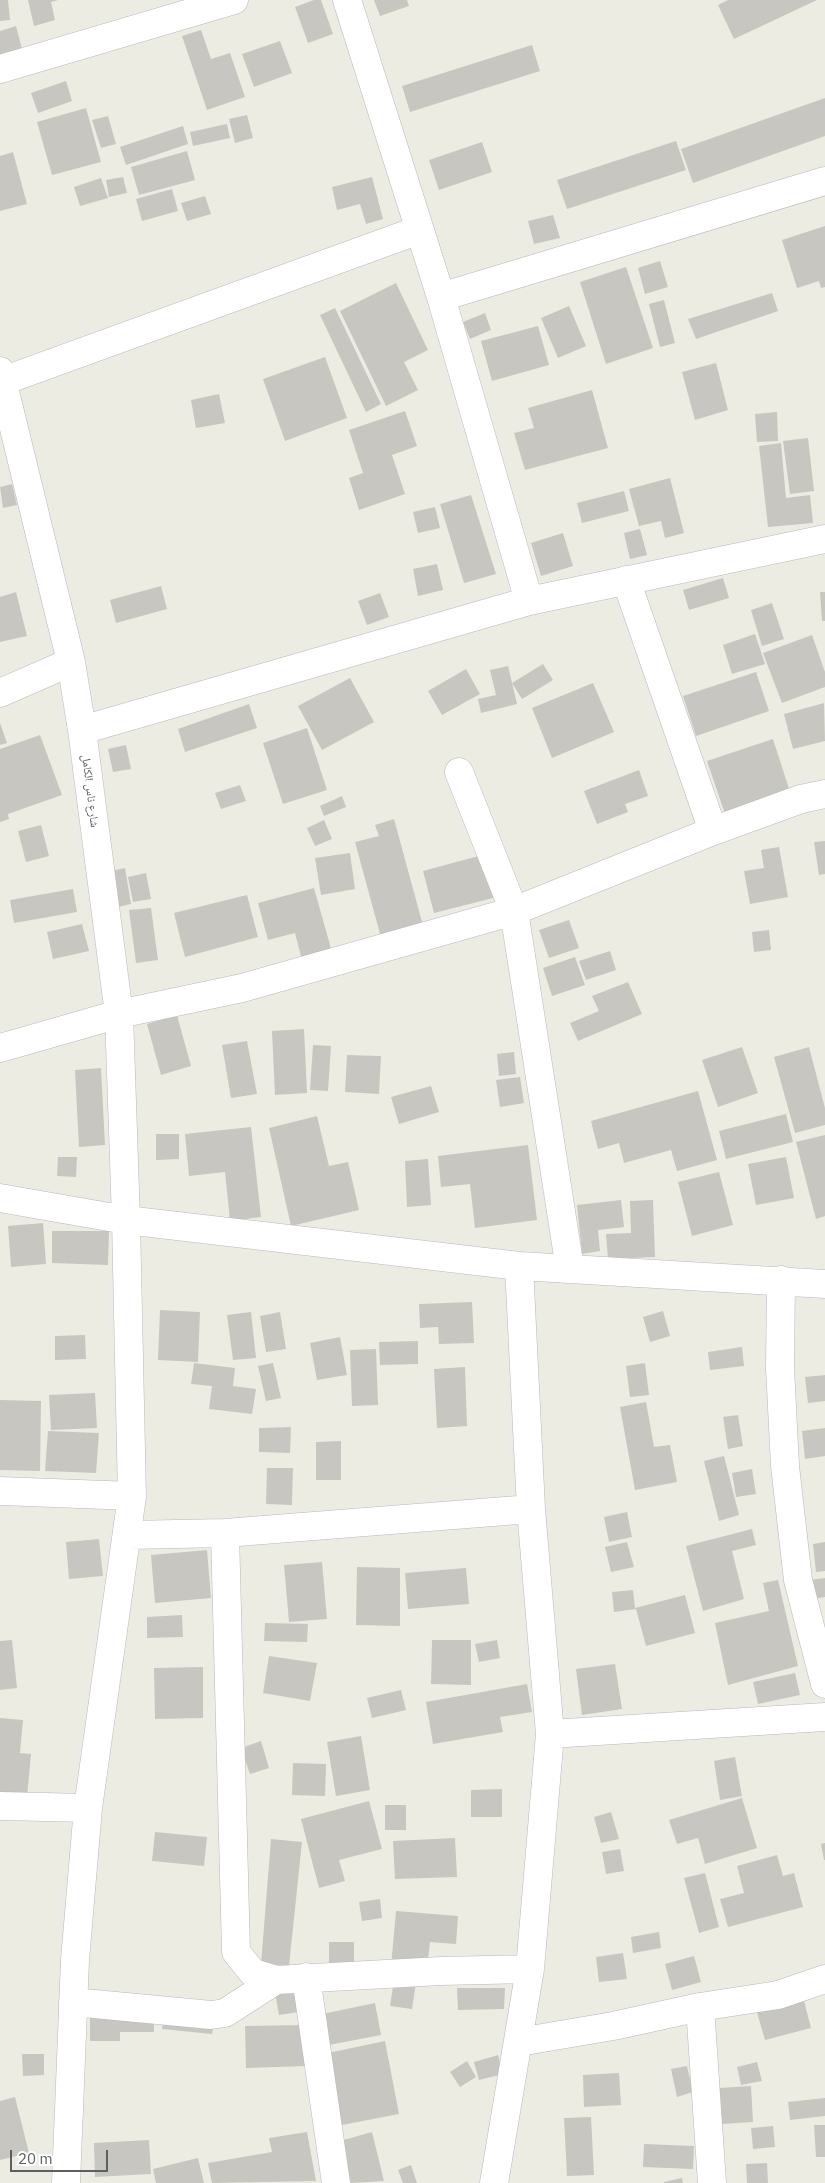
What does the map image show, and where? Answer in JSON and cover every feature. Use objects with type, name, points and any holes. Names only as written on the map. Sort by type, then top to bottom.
[{"type":"street","points":[[0,70],[234,0]]},
{"type":"street","points":[[347,0],[440,297],[529,601]]},
{"type":"street","points":[[440,297],[825,181]]},
{"type":"street","points":[[1,378],[419,230]]},
{"type":"street","name":"شارع ناس الكامل","points":[[1,378],[72,662],[119,1014],[132,1496],[88,1808],[73,2002],[66,2183]]},
{"type":"street","points":[[82,730],[529,601],[825,539]]},
{"type":"street","points":[[626,580],[712,831]]},
{"type":"street","points":[[0,693],[72,662]]},
{"type":"street","points":[[458,772],[514,911],[570,1269]]},
{"type":"street","points":[[0,1048],[119,1014],[242,988],[514,911],[712,831],[800,799],[825,794]]},
{"type":"street","points":[[0,1198],[126,1220],[518,1266],[825,1284]]},
{"type":"street","points":[[494,2183],[530,1969],[550,1734],[531,1509],[518,1266]]},
{"type":"street","points":[[781,1280],[780,1368],[785,1466],[798,1580],[825,1684]]},
{"type":"street","points":[[0,1491],[132,1496]]},
{"type":"street","points":[[128,1535],[225,1533],[531,1509]]},
{"type":"street","points":[[225,1533],[236,1952],[253,1973],[276,1980],[306,1977],[530,1969]]},
{"type":"street","points":[[550,1734],[825,1716]]},
{"type":"street","points":[[0,1806],[88,1808]]},
{"type":"street","points":[[306,1977],[336,2183]]},
{"type":"street","points":[[519,2042],[614,2026],[700,2007],[778,1995],[825,1979]]},
{"type":"street","points":[[73,2002],[211,2015],[225,2013],[276,1980]]},
{"type":"street","points":[[700,2007],[712,2183]]},
{"type":"building","points":[[0,0],[8,0],[10,20],[0,21]]},
{"type":"building","points":[[28,0],[58,0],[51,2],[55,20],[34,26]]},
{"type":"building","points":[[314,0],[321,0],[333,34],[308,43],[295,7]]},
{"type":"building","points":[[374,0],[407,0],[409,6],[380,16]]},
{"type":"building","points":[[728,0],[817,0],[734,39],[718,5]]},
{"type":"building","points":[[16,26],[23,53],[0,59],[0,31]]},
{"type":"building","points":[[201,30],[211,59],[230,53],[245,97],[207,110],[182,36]]},
{"type":"building","points":[[280,41],[292,73],[254,87],[242,54]]},
{"type":"building","points":[[532,45],[540,71],[410,112],[402,86]]},
{"type":"building","points":[[66,81],[72,101],[38,113],[31,93]]},
{"type":"building","points":[[825,98],[825,136],[693,183],[681,149]]},
{"type":"building","points":[[86,108],[101,162],[52,175],[37,122]]},
{"type":"building","points":[[247,115],[253,138],[235,143],[229,119]]},
{"type":"building","points":[[108,116],[116,144],[101,148],[92,120]]},
{"type":"building","points":[[227,124],[230,138],[193,146],[190,132]]},
{"type":"building","points":[[183,126],[188,144],[126,165],[120,147]]},
{"type":"building","points":[[676,141],[686,170],[567,209],[557,180]]},
{"type":"building","points":[[482,142],[492,172],[439,190],[429,160]]},
{"type":"building","points":[[187,151],[195,180],[139,195],[131,167]]},
{"type":"building","points":[[13,152],[27,204],[0,211],[0,156]]},
{"type":"building","points":[[123,177],[127,193],[109,197],[106,180]]},
{"type":"building","points":[[372,177],[383,219],[366,224],[360,204],[337,210],[332,187]]},
{"type":"building","points":[[101,178],[108,198],[80,206],[74,187]]},
{"type":"building","points":[[172,189],[178,211],[142,221],[136,199]]},
{"type":"building","points":[[205,196],[211,214],[187,221],[181,203]]},
{"type":"building","points":[[553,215],[560,238],[534,244],[528,221]]},
{"type":"building","points":[[825,226],[825,287],[821,288],[819,281],[797,288],[782,240]]},
{"type":"building","points":[[660,261],[668,287],[645,294],[638,268]]},
{"type":"building","points":[[626,267],[653,348],[606,364],[580,282]]},
{"type":"building","points":[[396,283],[428,350],[404,362],[418,390],[386,406],[340,311]]},
{"type":"building","points":[[772,293],[778,311],[696,339],[688,319]]},
{"type":"building","points":[[664,300],[675,343],[660,347],[649,304]]},
{"type":"building","points":[[569,306],[586,346],[558,358],[541,318]]},
{"type":"building","points":[[335,308],[381,404],[366,412],[320,315]]},
{"type":"building","points":[[485,313],[491,330],[470,339],[463,322]]},
{"type":"building","points":[[538,326],[549,365],[492,381],[481,341]]},
{"type":"building","points":[[325,357],[347,418],[285,441],[263,379]]},
{"type":"building","points":[[716,363],[728,410],[695,420],[682,372]]},
{"type":"building","points":[[592,390],[608,448],[525,470],[514,433],[534,428],[528,408]]},
{"type":"building","points":[[219,394],[225,423],[196,428],[191,400]]},
{"type":"building","points":[[405,411],[417,446],[392,455],[405,494],[359,510],[349,478],[363,473],[349,430]]},
{"type":"building","points":[[777,412],[778,441],[757,442],[755,414]]},
{"type":"building","points":[[808,438],[814,491],[790,494],[783,441]]},
{"type":"building","points":[[781,443],[786,498],[810,495],[813,523],[768,527],[759,446]]},
{"type":"building","points":[[670,478],[684,533],[665,538],[661,521],[639,526],[629,489]]},
{"type":"building","points":[[12,484],[17,505],[3,508],[0,487]]},
{"type":"building","points":[[624,491],[629,511],[582,523],[577,503]]},
{"type":"building","points":[[471,495],[496,574],[464,583],[440,504]]},
{"type":"building","points":[[435,507],[440,528],[418,533],[413,512]]},
{"type":"building","points":[[640,529],[647,555],[630,559],[624,533]]},
{"type":"building","points":[[563,533],[573,566],[541,576],[531,543]]},
{"type":"building","points":[[437,564],[443,590],[418,596],[413,569]]},
{"type":"building","points":[[723,578],[729,598],[689,610],[683,590]]},
{"type":"building","points":[[161,586],[167,609],[116,623],[110,600]]},
{"type":"building","points":[[16,592],[27,636],[0,642],[0,597]]},
{"type":"building","points":[[820,592],[825,592],[825,621],[822,621]]},
{"type":"building","points":[[380,593],[389,617],[367,625],[358,601]]},
{"type":"building","points":[[772,603],[784,639],[762,646],[751,610]]},
{"type":"building","points":[[755,634],[765,664],[732,674],[723,645]]},
{"type":"building","points":[[812,635],[825,672],[825,687],[782,703],[763,653]]},
{"type":"building","points":[[543,664],[553,680],[522,699],[512,683]]},
{"type":"building","points":[[508,666],[517,704],[481,713],[478,699],[496,695],[490,670]]},
{"type":"building","points":[[466,669],[480,694],[442,715],[428,691]]},
{"type":"building","points":[[756,672],[769,711],[696,736],[683,696]]},
{"type":"building","points":[[350,678],[374,722],[322,750],[298,706]]},
{"type":"building","points":[[593,683],[614,732],[552,758],[532,708]]},
{"type":"building","points":[[824,703],[825,741],[793,749],[784,714]]},
{"type":"building","points":[[249,704],[257,728],[185,752],[178,729]]},
{"type":"building","points":[[0,723],[7,743],[0,745]]},
{"type":"building","points":[[307,728],[327,790],[283,804],[263,743]]},
{"type":"building","points":[[40,735],[62,795],[8,814],[9,819],[0,822],[0,749]]},
{"type":"building","points":[[773,739],[791,795],[726,817],[707,761]]},
{"type":"building","points":[[126,745],[131,769],[113,772],[108,749]]},
{"type":"building","points":[[639,770],[648,796],[625,804],[628,812],[597,824],[584,791]]},
{"type":"building","points":[[240,785],[246,801],[221,809],[215,793]]},
{"type":"building","points":[[342,796],[346,807],[324,816],[320,806]]},
{"type":"building","points":[[394,819],[425,933],[383,945],[355,842],[379,836],[375,825]]},
{"type":"building","points":[[324,820],[332,839],[315,846],[307,828]]},
{"type":"building","points":[[41,825],[49,856],[26,862],[18,831]]},
{"type":"building","points":[[825,841],[825,874],[819,875],[814,842]]},
{"type":"building","points":[[779,847],[788,897],[750,904],[744,871],[764,868],[761,850]]},
{"type":"building","points":[[350,853],[355,889],[321,895],[315,858]]},
{"type":"building","points":[[486,854],[497,897],[434,913],[423,871]]},
{"type":"building","points":[[125,868],[131,904],[118,907],[111,871]]},
{"type":"building","points":[[146,873],[151,899],[133,902],[128,877]]},
{"type":"building","points":[[314,888],[332,952],[302,960],[295,933],[268,940],[258,903]]},
{"type":"building","points":[[73,889],[77,912],[14,923],[10,900]]},
{"type":"building","points":[[247,895],[258,937],[185,957],[174,913]]},
{"type":"building","points":[[151,908],[158,960],[136,963],[129,910]]},
{"type":"building","points":[[569,920],[579,948],[549,958],[539,930]]},
{"type":"building","points":[[82,924],[89,951],[53,959],[47,932]]},
{"type":"building","points":[[769,930],[771,950],[754,952],[752,932]]},
{"type":"building","points":[[610,951],[616,970],[586,980],[579,961]]},
{"type":"building","points":[[575,957],[585,985],[552,996],[543,968]]},
{"type":"building","points":[[628,982],[642,1014],[578,1041],[570,1023],[599,1011],[592,996]]},
{"type":"building","points":[[177,1015],[191,1066],[161,1075],[147,1024]]},
{"type":"building","points":[[304,1029],[307,1093],[275,1095],[272,1031]]},
{"type":"building","points":[[247,1041],[257,1094],[231,1098],[222,1045]]},
{"type":"building","points":[[313,1045],[331,1046],[328,1091],[310,1090]]},
{"type":"building","points":[[742,1047],[758,1093],[718,1107],[702,1060]]},
{"type":"building","points":[[809,1047],[825,1108],[825,1125],[795,1133],[774,1057]]},
{"type":"building","points":[[514,1052],[516,1074],[499,1076],[497,1054]]},
{"type":"building","points":[[347,1055],[381,1056],[379,1094],[345,1092]]},
{"type":"building","points":[[101,1068],[105,1145],[79,1147],[75,1070]]},
{"type":"building","points":[[520,1077],[524,1103],[500,1107],[496,1080]]},
{"type":"building","points":[[431,1086],[439,1112],[399,1124],[391,1097]]},
{"type":"building","points":[[698,1091],[717,1160],[677,1171],[671,1150],[624,1163],[619,1143],[598,1149],[591,1121]]},
{"type":"building","points":[[786,1114],[793,1142],[726,1159],[719,1131]]},
{"type":"building","points":[[317,1116],[329,1166],[348,1162],[359,1210],[291,1226],[269,1128]]},
{"type":"building","points":[[251,1127],[261,1217],[230,1221],[225,1172],[189,1176],[185,1134]]},
{"type":"building","points":[[156,1134],[179,1134],[179,1159],[156,1160]]},
{"type":"building","points":[[825,1135],[825,1216],[816,1219],[796,1142]]},
{"type":"building","points":[[528,1145],[537,1220],[475,1228],[470,1184],[441,1187],[438,1156]]},
{"type":"building","points":[[58,1157],[77,1157],[76,1177],[57,1176]]},
{"type":"building","points":[[786,1157],[794,1198],[756,1205],[748,1164]]},
{"type":"building","points":[[428,1159],[431,1205],[407,1207],[405,1161]]},
{"type":"building","points":[[719,1172],[733,1225],[692,1236],[678,1182]]},
{"type":"building","points":[[621,1200],[624,1227],[598,1230],[600,1251],[582,1254],[577,1205]]},
{"type":"building","points":[[653,1200],[655,1257],[608,1259],[606,1234],[631,1233],[630,1201]]},
{"type":"building","points":[[43,1223],[46,1264],[11,1267],[8,1226]]},
{"type":"building","points":[[52,1231],[109,1231],[108,1265],[52,1263]]},
{"type":"building","points":[[472,1302],[474,1343],[439,1344],[438,1327],[420,1328],[419,1304]]},
{"type":"building","points":[[160,1310],[200,1312],[198,1362],[158,1360]]},
{"type":"building","points":[[663,1311],[670,1336],[650,1342],[643,1317]]},
{"type":"building","points":[[251,1312],[256,1358],[233,1360],[227,1315]]},
{"type":"building","points":[[280,1312],[286,1349],[266,1352],[260,1316]]},
{"type":"building","points":[[85,1335],[86,1359],[55,1360],[55,1336]]},
{"type":"building","points":[[340,1337],[347,1375],[317,1380],[310,1343]]},
{"type":"building","points":[[418,1341],[418,1364],[380,1365],[379,1342]]},
{"type":"building","points":[[742,1347],[744,1366],[710,1370],[708,1352]]},
{"type":"building","points":[[376,1349],[378,1405],[352,1406],[350,1350]]},
{"type":"building","points":[[194,1363],[235,1368],[233,1386],[256,1389],[252,1414],[209,1409],[212,1386],[191,1384]]},
{"type":"building","points":[[273,1363],[281,1398],[266,1401],[258,1366]]},
{"type":"building","points":[[645,1363],[649,1395],[630,1397],[626,1366]]},
{"type":"building","points":[[465,1367],[467,1426],[437,1428],[434,1369]]},
{"type":"building","points":[[825,1375],[825,1401],[808,1403],[805,1377]]},
{"type":"building","points":[[95,1393],[97,1428],[51,1430],[49,1395]]},
{"type":"building","points":[[0,1400],[41,1401],[40,1471],[0,1470]]},
{"type":"building","points":[[646,1402],[654,1447],[670,1445],[677,1482],[635,1490],[620,1407]]},
{"type":"building","points":[[738,1415],[743,1446],[728,1449],[723,1417]]},
{"type":"building","points":[[291,1427],[290,1453],[259,1452],[259,1428]]},
{"type":"building","points":[[825,1428],[825,1456],[805,1459],[802,1431]]},
{"type":"building","points":[[48,1431],[99,1433],[96,1473],[45,1471]]},
{"type":"building","points":[[341,1441],[341,1480],[316,1480],[316,1442]]},
{"type":"building","points":[[724,1456],[739,1515],[719,1521],[704,1461]]},
{"type":"building","points":[[267,1468],[293,1468],[292,1505],[266,1504]]},
{"type":"building","points":[[752,1469],[756,1494],[736,1497],[732,1473]]},
{"type":"building","points":[[627,1512],[632,1537],[609,1542],[604,1517]]},
{"type":"building","points":[[752,1529],[756,1545],[732,1551],[744,1599],[703,1611],[686,1546]]},
{"type":"building","points":[[99,1539],[103,1576],[69,1579],[66,1542]]},
{"type":"building","points":[[627,1542],[634,1567],[611,1572],[605,1547]]},
{"type":"building","points":[[825,1542],[825,1571],[816,1572],[813,1544]]},
{"type":"building","points":[[207,1550],[211,1598],[155,1603],[151,1555]]},
{"type":"building","points":[[322,1562],[327,1619],[289,1622],[284,1565]]},
{"type":"building","points":[[357,1567],[400,1568],[400,1626],[356,1625]]},
{"type":"building","points":[[466,1568],[469,1604],[408,1609],[405,1573]]},
{"type":"building","points":[[825,1578],[825,1597],[811,1599],[809,1580]]},
{"type":"building","points":[[778,1580],[798,1666],[728,1685],[715,1623],[769,1611],[763,1583]]},
{"type":"building","points":[[633,1590],[635,1608],[685,1595],[695,1633],[646,1646],[636,1609],[614,1612],[612,1592]]},
{"type":"building","points":[[182,1615],[183,1637],[147,1638],[147,1617]]},
{"type":"building","points":[[265,1623],[308,1624],[307,1642],[264,1641]]},
{"type":"building","points":[[12,1640],[17,1688],[0,1690],[0,1641]]},
{"type":"building","points":[[432,1640],[471,1640],[471,1685],[431,1684]]},
{"type":"building","points":[[497,1640],[500,1658],[479,1662],[475,1644]]},
{"type":"building","points":[[269,1656],[317,1663],[310,1701],[263,1693]]},
{"type":"building","points":[[615,1664],[622,1709],[582,1715],[576,1669]]},
{"type":"building","points":[[203,1667],[203,1718],[155,1719],[154,1668]]},
{"type":"building","points":[[795,1673],[800,1695],[758,1704],[753,1682]]},
{"type":"building","points":[[527,1684],[532,1712],[500,1717],[503,1732],[433,1744],[426,1702]]},
{"type":"building","points":[[401,1690],[406,1710],[372,1718],[367,1698]]},
{"type":"building","points":[[0,1718],[23,1720],[20,1753],[31,1754],[27,1797],[0,1795]]},
{"type":"building","points":[[361,1736],[370,1790],[336,1796],[327,1742]]},
{"type":"building","points":[[261,1741],[269,1768],[250,1774],[241,1748]]},
{"type":"building","points":[[735,1757],[742,1796],[720,1800],[714,1761]]},
{"type":"building","points":[[293,1763],[326,1764],[325,1796],[292,1795]]},
{"type":"building","points":[[502,1789],[502,1817],[471,1817],[471,1790]]},
{"type":"building","points":[[742,1798],[757,1848],[705,1864],[698,1838],[677,1844],[669,1820]]},
{"type":"building","points":[[369,1801],[382,1849],[339,1860],[345,1881],[319,1888],[301,1819]]},
{"type":"building","points":[[385,1805],[406,1805],[406,1830],[385,1830]]},
{"type":"building","points":[[611,1812],[619,1839],[601,1843],[594,1817]]},
{"type":"building","points":[[155,1832],[207,1837],[204,1866],[152,1861]]},
{"type":"building","points":[[455,1838],[457,1877],[395,1879],[393,1841]]},
{"type":"building","points":[[271,1839],[302,1842],[289,1966],[261,1964]]},
{"type":"building","points":[[825,1843],[825,1860],[824,1860],[821,1844]]},
{"type":"building","points":[[620,1849],[624,1871],[606,1874],[602,1852]]},
{"type":"building","points":[[777,1855],[783,1876],[794,1873],[803,1907],[728,1927],[720,1899],[744,1893],[737,1866]]},
{"type":"building","points":[[705,1873],[719,1927],[699,1933],[684,1878]]},
{"type":"building","points":[[380,1899],[382,1918],[362,1921],[359,1902]]},
{"type":"building","points":[[396,1911],[458,1916],[456,1944],[430,1942],[427,1969],[391,1966]]},
{"type":"building","points":[[659,1932],[661,1948],[633,1953],[631,1937]]},
{"type":"building","points":[[329,1942],[354,1942],[354,1964],[329,1965]]},
{"type":"building","points":[[623,1953],[627,1979],[599,1982],[596,1957]]},
{"type":"building","points":[[694,1956],[701,1982],[672,1990],[665,1964]]},
{"type":"building","points":[[394,1980],[416,1983],[412,2009],[390,2006]]},
{"type":"building","points":[[301,1988],[305,2011],[279,2015],[275,1993]]},
{"type":"building","points":[[457,1988],[505,1988],[504,2009],[458,2010]]},
{"type":"building","points":[[803,1997],[811,2028],[765,2040],[756,2009]]},
{"type":"building","points":[[375,2003],[381,2035],[329,2045],[322,2014]]},
{"type":"building","points":[[165,2006],[215,2012],[212,2034],[162,2029]]},
{"type":"building","points":[[90,2008],[154,2008],[154,2032],[120,2032],[120,2041],[90,2041]]},
{"type":"building","points":[[306,2025],[307,2066],[246,2068],[245,2026]]},
{"type":"building","points":[[385,2041],[399,2114],[342,2125],[328,2053]]},
{"type":"building","points":[[22,2054],[44,2054],[44,2075],[23,2076]]},
{"type":"building","points":[[498,2055],[503,2074],[479,2080],[474,2062]]},
{"type":"building","points":[[467,2061],[476,2077],[460,2087],[450,2072]]},
{"type":"building","points":[[757,2062],[762,2081],[741,2085],[737,2067]]},
{"type":"building","points":[[687,2066],[693,2092],[677,2097],[671,2069]]},
{"type":"building","points":[[619,2073],[621,2105],[584,2107],[583,2075]]},
{"type":"building","points":[[751,2086],[753,2122],[722,2124],[719,2088]]},
{"type":"building","points":[[15,2097],[29,2153],[0,2160],[0,2101]]},
{"type":"building","points":[[825,2098],[825,2116],[790,2120],[788,2102]]},
{"type":"building","points":[[591,2117],[594,2175],[567,2176],[564,2118]]},
{"type":"building","points":[[814,2125],[825,2125],[825,2157],[816,2157]]},
{"type":"building","points":[[773,2126],[775,2147],[753,2149],[751,2128]]},
{"type":"building","points":[[307,2132],[316,2181],[212,2183],[208,2163],[272,2152],[269,2138]]},
{"type":"building","points":[[372,2132],[384,2181],[351,2183],[340,2141]]},
{"type":"building","points":[[149,2140],[151,2174],[95,2177],[94,2143]]},
{"type":"building","points":[[644,2144],[694,2146],[693,2169],[643,2167]]},
{"type":"building","points":[[198,2158],[204,2183],[156,2183],[153,2169]]},
{"type":"building","points":[[767,2163],[768,2183],[747,2183],[746,2164]]},
{"type":"building","points":[[411,2165],[417,2183],[403,2183],[398,2170]]},
{"type":"building","points":[[682,2178],[683,2183],[664,2183],[664,2182]]}]
